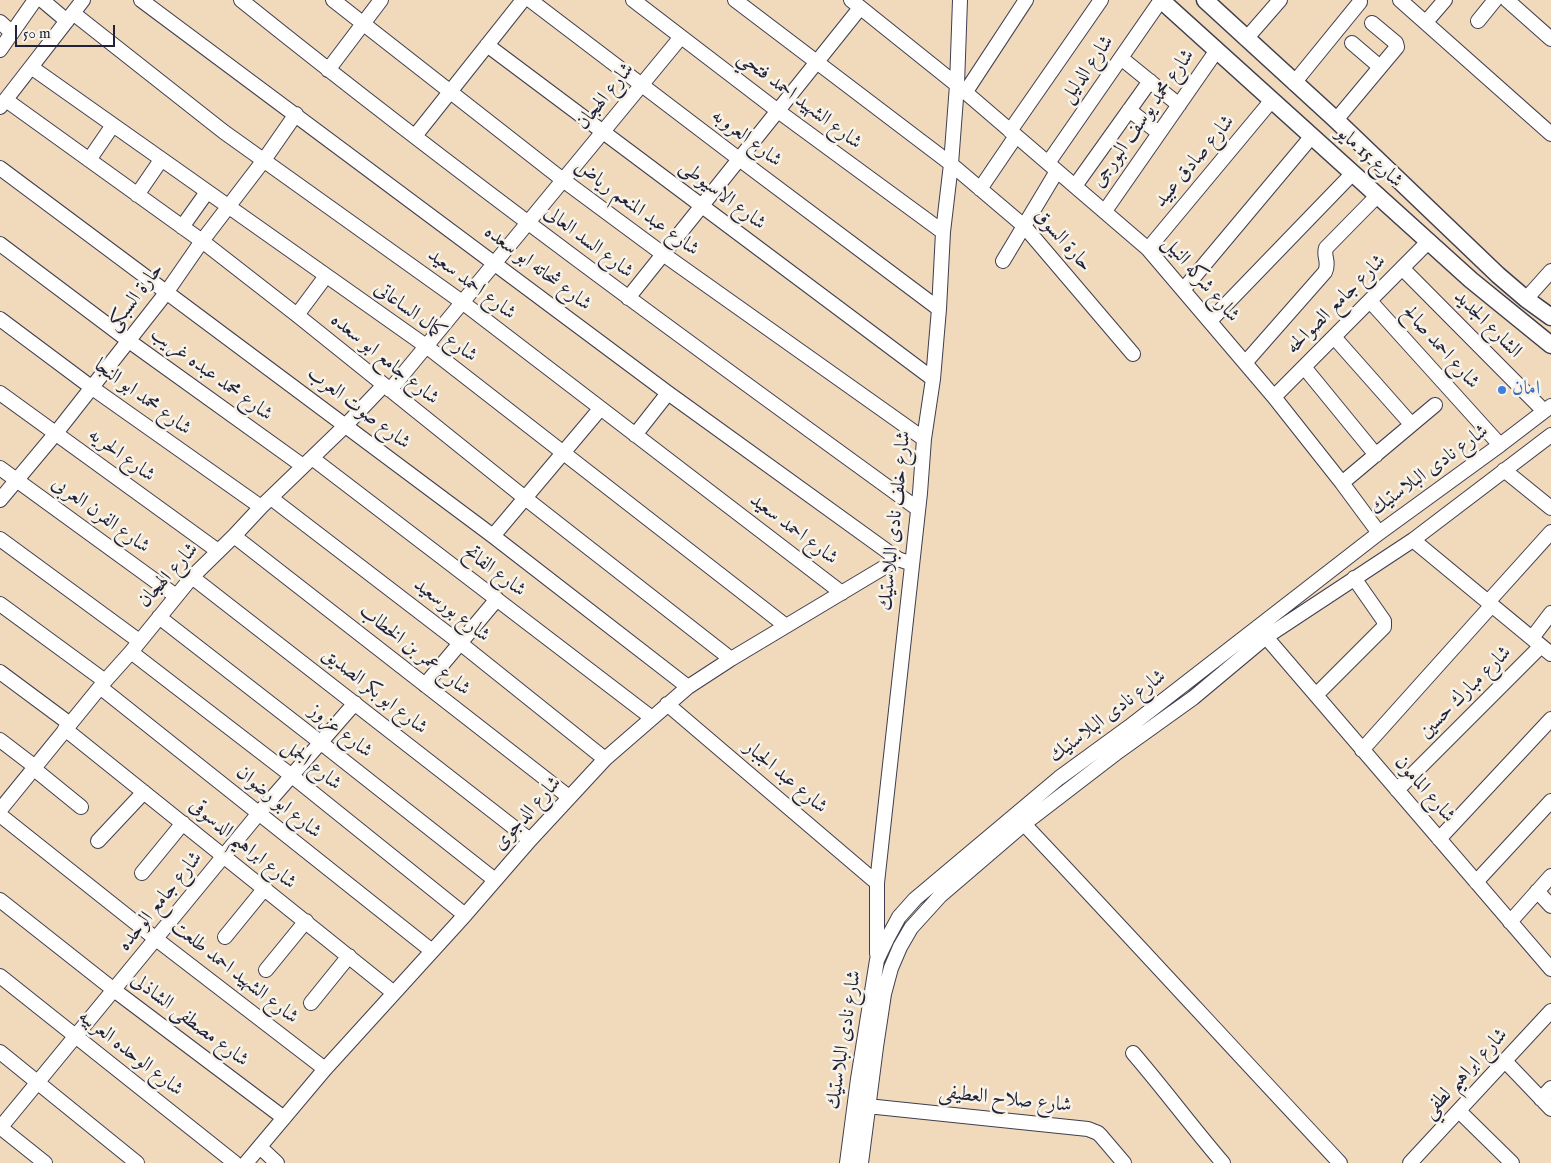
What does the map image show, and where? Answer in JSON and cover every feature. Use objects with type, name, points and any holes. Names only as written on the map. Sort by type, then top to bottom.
[{"type":"main road","name":"شارع 15 مايو","points":[[1161,0],[1471,280],[1551,345]]},
{"type":"main road","name":"شارع 15 مايو","points":[[1205,0],[1336,120],[1498,275],[1551,317]]},
{"type":"street","points":[[0,50],[35,0]]},
{"type":"street","name":"شارع احمد سعيد","points":[[42,0],[70,17],[224,132],[462,302],[842,593]]},
{"type":"street","points":[[3,104],[83,0]]},
{"type":"street","name":"شارع شحاته ابو سعده","points":[[141,0],[668,393],[898,559],[912,564]]},
{"type":"street","name":"شارع السد العالى","points":[[241,0],[328,70],[528,223],[918,509]]},
{"type":"street","name":"شارع عبد المنعم رياض","points":[[333,0],[563,180],[663,254],[924,439]]},
{"type":"street","points":[[328,70],[381,0]]},
{"type":"street","points":[[414,136],[523,0]]},
{"type":"street","name":"شارع العروبه","points":[[530,0],[939,309]]},
{"type":"street","name":"شارع الشهيد احمد فتحي","points":[[634,0],[778,111],[943,232]]},
{"type":"street","name":"حارة السوق","points":[[735,0],[951,164],[1024,226],[1133,354]]},
{"type":"street","points":[[980,189],[1013,134],[1101,0]]},
{"type":"street","name":"شارع الدليل","points":[[1003,261],[1024,226],[1052,167],[1121,58],[1161,0]]},
{"type":"street","points":[[1246,38],[1280,0]]},
{"type":"street","points":[[1402,0],[1551,134]]},
{"type":"street","points":[[1426,22],[1445,0]]},
{"type":"street","points":[[1478,21],[1495,0]]},
{"type":"street","points":[[1507,0],[1551,39]]},
{"type":"street","name":"شارع خلف نادى البلاستيك","points":[[877,960],[877,883],[924,439],[933,379],[943,232],[961,89],[957,1]]},
{"type":"street","points":[[961,89],[1020,2]]},
{"type":"street","points":[[1294,83],[1360,2]]},
{"type":"street","points":[[628,298],[778,111],[856,3]]},
{"type":"street","name":"شارع شركه النيل","points":[[856,3],[961,89],[1148,249],[1274,398],[1342,483],[1378,533]]},
{"type":"street","points":[[0,22],[12,33]]},
{"type":"street","points":[[1336,120],[1397,46],[1372,23]]},
{"type":"street","name":"شارع الهجان","points":[[0,810],[67,726],[192,577],[387,387],[426,346],[681,37]]},
{"type":"street","points":[[1352,43],[1380,67]]},
{"type":"street","name":"شارع الاسيوطى","points":[[487,45],[933,379]]},
{"type":"street","name":"شارع محمد يوسف البورجى","points":[[1104,211],[1217,50]]},
{"type":"street","points":[[1121,58],[1179,105]]},
{"type":"street","name":"شارع كمال الساعاتى","points":[[31,66],[426,346],[786,626]]},
{"type":"street","points":[[1075,186],[1150,81]]},
{"type":"street","name":"شارع صادق عبيد","points":[[1148,249],[1272,100]]},
{"type":"street","name":"شارع جامع ابو سعده","points":[[3,104],[89,160],[202,241],[731,659]]},
{"type":"street","points":[[1129,110],[1159,133]]},
{"type":"street","name":"حارة السبكى","points":[[0,500],[56,433],[166,293],[296,114]]},
{"type":"street","points":[[89,160],[113,125]]},
{"type":"street","points":[[1183,290],[1312,136]]},
{"type":"street","points":[[137,195],[162,160]]},
{"type":"street","name":"شارع صوت العرب","points":[[0,168],[346,425],[688,687]]},
{"type":"street","points":[[1210,320],[1353,173]]},
{"type":"street","points":[[182,227],[207,192]]},
{"type":"street","points":[[1245,363],[1325,272],[1328,263],[1325,253],[1326,248],[1378,195]]},
{"type":"street","name":"شارع جامع الصوالحه","points":[[1274,398],[1429,241]]},
{"type":"street","name":"شارع محمد عبده غريب","points":[[0,244],[129,341],[308,462]]},
{"type":"street","name":"الشارع الجديد","points":[[1402,268],[1548,408]]},
{"type":"street","points":[[1526,299],[1551,271]]},
{"type":"street","points":[[297,315],[326,276]]},
{"type":"street","name":"شارع احمد صالح","points":[[1370,301],[1500,445]]},
{"type":"street","name":"شارع محمد ابو النجا","points":[[0,319],[92,387],[266,503]]},
{"type":"street","points":[[1334,337],[1411,424]]},
{"type":"street","points":[[1304,367],[1376,455]]},
{"type":"street","name":"شارع الحريه","points":[[0,393],[218,551]]},
{"type":"street","points":[[635,434],[668,393]]},
{"type":"street","points":[[1342,483],[1435,405]]},
{"type":"street","points":[[493,536],[600,408]]},
{"type":"street","name":"شارع نادى البلاستيك","points":[[847,1163],[877,960],[899,917],[915,899],[1059,778],[1136,721],[1378,533],[1548,408]]},
{"type":"street","name":"شارع نادى البلاستيك","points":[[860,1163],[884,994],[891,968],[911,928],[940,896],[1024,824],[1118,751],[1193,698],[1266,637],[1413,540],[1551,435]]},
{"type":"street","name":"شارع الفاتح","points":[[308,462],[497,599],[652,718]]},
{"type":"street","name":"شارع الفرن العربى","points":[[0,468],[176,596]]},
{"type":"street","points":[[1504,470],[1551,508]]},
{"type":"street","name":"شارع بورسعيد","points":[[266,503],[460,643],[605,759]]},
{"type":"street","points":[[1362,750],[1551,532]]},
{"type":"street","name":"شارع عمر بن الخطاب","points":[[234,536],[569,797]]},
{"type":"street","name":"شارع الجمل","points":[[0,539],[465,915]]},
{"type":"street","points":[[1413,540],[1541,646]]},
{"type":"street","name":"شارع الدجوى","points":[[246,1163],[325,1069],[605,759],[688,687],[731,659],[898,559]]},
{"type":"street","name":"شارع ابو بكر الصديق","points":[[192,577],[530,840]]},
{"type":"street","points":[[1316,695],[1384,627],[1384,621],[1354,578]]},
{"type":"street","points":[[426,685],[497,599]]},
{"type":"street","name":"شارع ابو رضوان","points":[[0,604],[102,684],[259,813],[432,951]]},
{"type":"street","name":"شارع مبارك حسين","points":[[1397,790],[1541,646],[1551,612]]},
{"type":"street","name":"شارع عزوز","points":[[159,617],[495,880]]},
{"type":"street","name":"شارع المامون","points":[[1266,637],[1551,969]]},
{"type":"street","name":"شارع ابراهيم الدسوقى","points":[[0,672],[144,792],[394,993]]},
{"type":"street","name":"شارع جامع الوحده","points":[[0,1127],[259,813],[355,703]]},
{"type":"street","name":"شارع عبد الجبار","points":[[667,704],[877,883]]},
{"type":"street","points":[[1439,839],[1551,719]]},
{"type":"street","points":[[0,740],[81,807]]},
{"type":"street","points":[[98,841],[144,792]]},
{"type":"street","points":[[1476,882],[1551,801]]},
{"type":"street","name":"شارع الشهيد احمد طلعت","points":[[0,815],[156,939],[325,1069]]},
{"type":"street","points":[[142,873],[183,823]]},
{"type":"street","points":[[1024,824],[1340,1163]]},
{"type":"street","points":[[1510,922],[1551,876]]},
{"type":"street","points":[[224,937],[265,888]]},
{"type":"street","points":[[1538,891],[1551,906]]},
{"type":"street","name":"شارع مصطفى الشاذلى","points":[[0,900],[114,990],[284,1118]]},
{"type":"street","points":[[266,970],[306,921]]},
{"type":"street","points":[[311,1003],[349,956]]},
{"type":"street","name":"شارع الوحده العربيه","points":[[0,976],[235,1163]]},
{"type":"street","name":"شارع ابراهيم لطفي","points":[[1410,1163],[1551,1011]]},
{"type":"street","points":[[0,1052],[137,1163]]},
{"type":"street","points":[[1133,1053],[1223,1163]]},
{"type":"street","points":[[1505,1061],[1551,1109]]},
{"type":"street","points":[[1541,1099],[1551,1088]]},
{"type":"street","name":"شارع صلاح العطيفى","points":[[867,1106],[1088,1129],[1098,1133],[1124,1163]]},
{"type":"street","points":[[1459,1111],[1512,1163]]},
{"type":"street","points":[[0,1127],[45,1163]]},
{"type":"street","points":[[260,1147],[277,1163]]},
{"type":"place","name":"امان","points":[[1502,390]]}]
